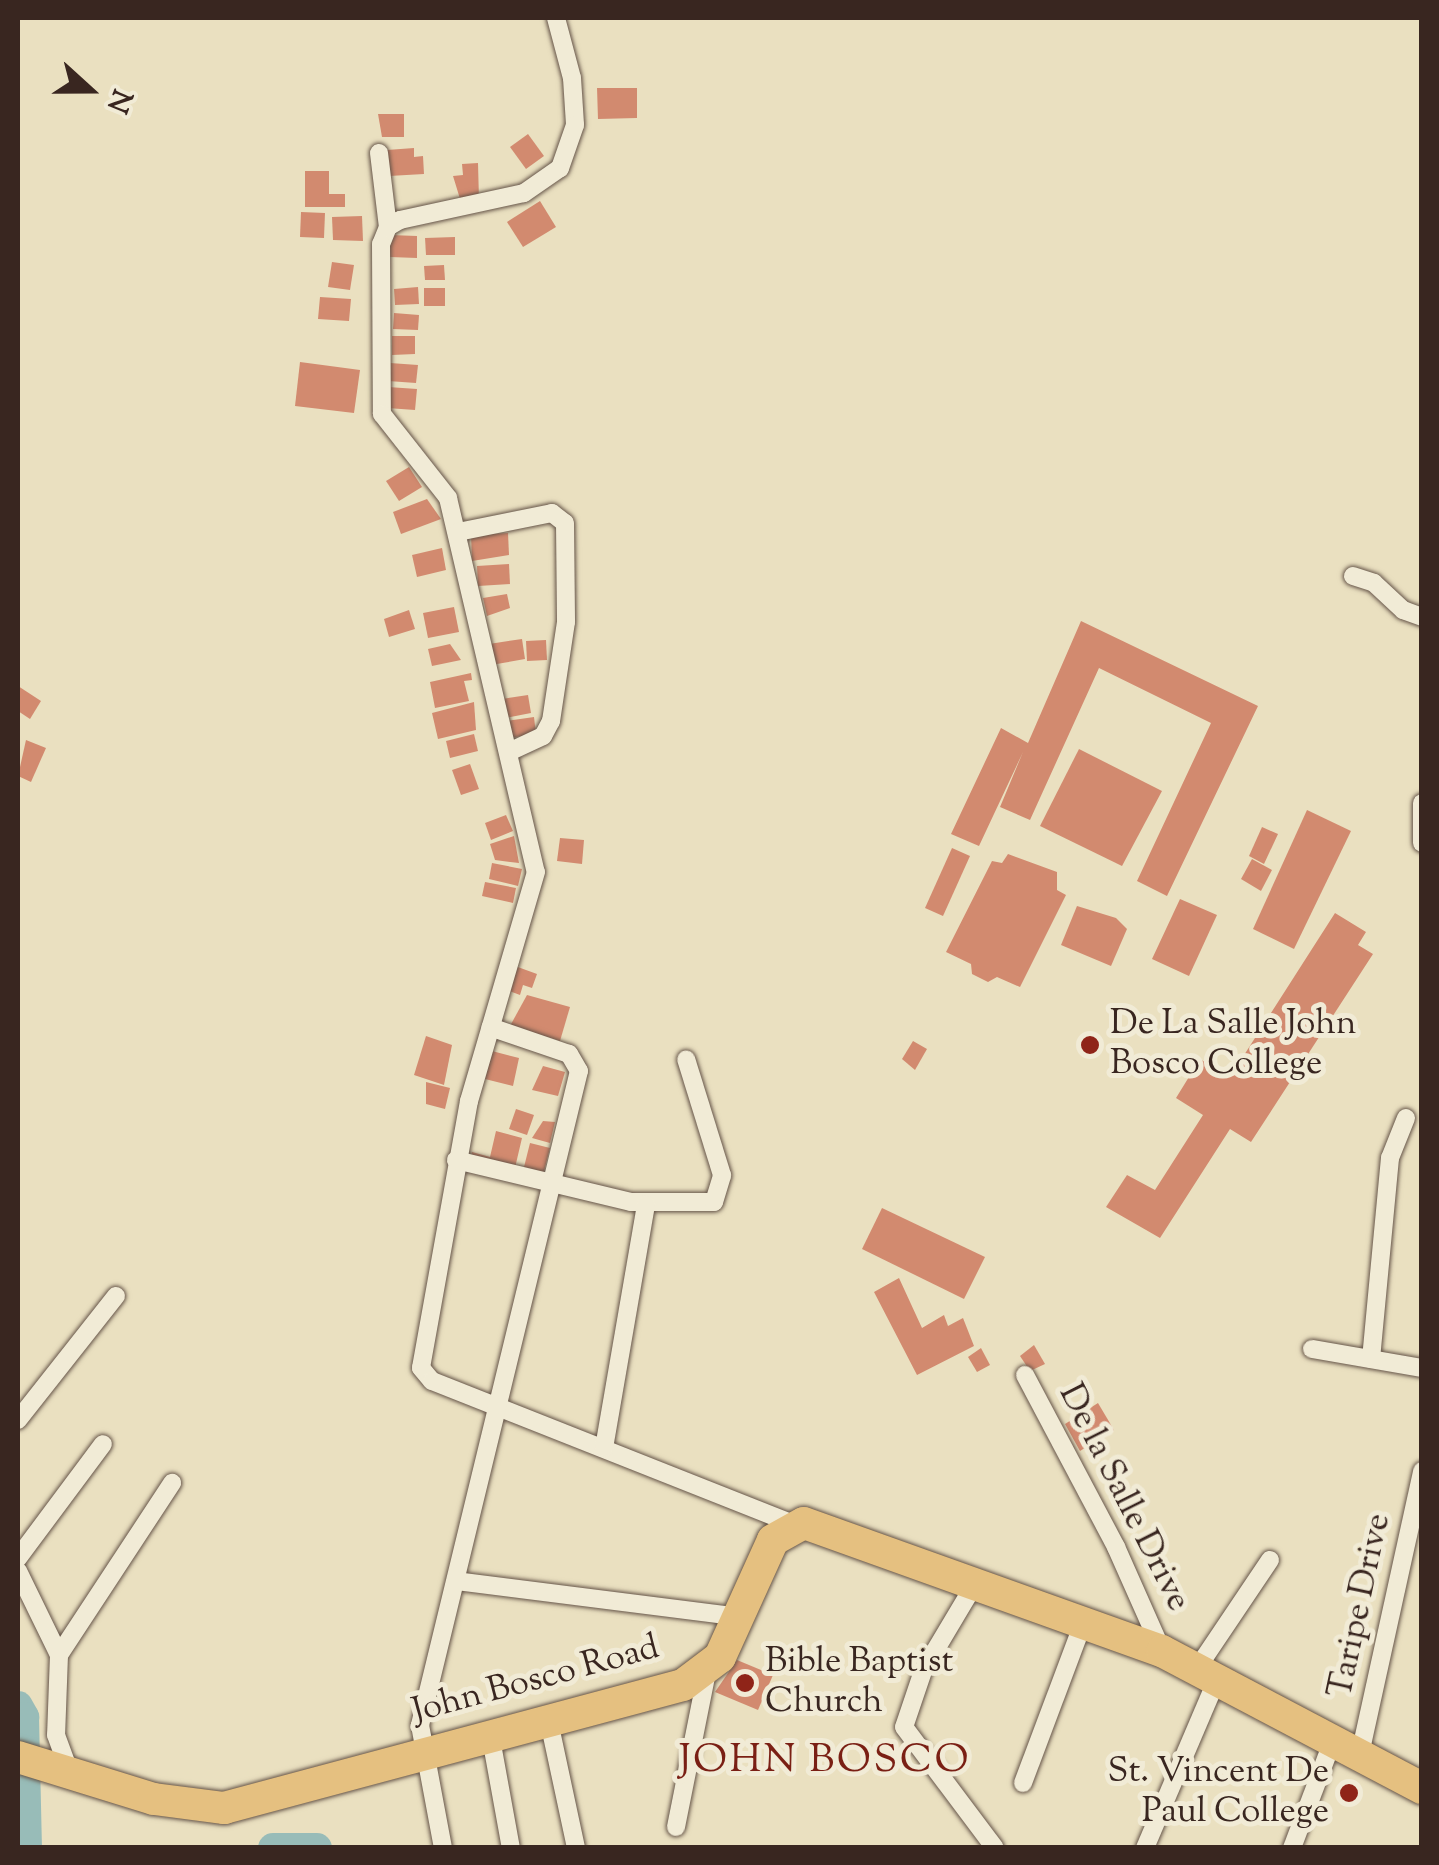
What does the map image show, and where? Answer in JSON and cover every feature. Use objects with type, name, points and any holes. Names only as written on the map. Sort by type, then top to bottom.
[{"type":"highway","points":[[792,1524],[816,1524],[1162,1651],[1422,1788]]},
{"type":"highway","name":"John Bosco Road","points":[[18,1757],[205,1810],[683,1684],[707,1672],[739,1617],[773,1540],[792,1524]]},
{"type":"street","points":[[388,227],[524,193],[560,168],[576,125],[569,62],[556,18]]},
{"type":"street","points":[[379,153],[388,227],[382,244],[382,414],[445,488],[536,872],[456,1160],[421,1368],[432,1381],[792,1524]]},
{"type":"street","points":[[458,532],[552,512],[565,524],[566,622],[551,721],[543,736],[508,752]]},
{"type":"street","points":[[1353,576],[1374,583],[1403,610],[1422,617]]},
{"type":"street","points":[[1422,804],[1422,843]]},
{"type":"street","points":[[442,1848],[424,1751],[422,1714],[555,1184],[578,1063],[569,1054],[490,1027]]},
{"type":"street","points":[[456,1160],[646,1205],[714,1202],[722,1184],[686,1059]]},
{"type":"street","points":[[1372,1359],[1390,1158],[1406,1118]]},
{"type":"street","points":[[604,1448],[646,1205]]},
{"type":"street","points":[[18,1420],[116,1296]]},
{"type":"street","points":[[1312,1349],[1422,1368]]},
{"type":"street","name":"De la Salle Drive","points":[[1024,1375],[1116,1547],[1162,1651]]},
{"type":"street","points":[[18,1558],[103,1444]]},
{"type":"street","name":"Taripe Drive","points":[[1292,1848],[1346,1747],[1418,1514],[1422,1471]]},
{"type":"street","points":[[59,1655],[172,1483]]},
{"type":"street","points":[[1145,1848],[1208,1672],[1270,1560]]},
{"type":"street","points":[[18,1571],[59,1655],[56,1735],[63,1770]]},
{"type":"street","points":[[456,1581],[739,1617]]},
{"type":"street","points":[[976,1582],[923,1671],[903,1720],[911,1744],[994,1848]]},
{"type":"street","points":[[1023,1783],[1084,1621]]},
{"type":"street","points":[[676,1828],[707,1672]]},
{"type":"street","points":[[548,1717],[576,1848]]},
{"type":"street","points":[[490,1733],[511,1848]]},
{"type":"building","points":[[597,88],[637,88],[637,118],[598,119]]},
{"type":"building","points":[[378,114],[404,114],[404,137],[382,137]]},
{"type":"building","points":[[528,134],[544,156],[526,169],[510,147]]},
{"type":"building","points":[[414,148],[414,157],[423,156],[424,174],[389,176],[387,150]]},
{"type":"building","points":[[478,163],[479,200],[461,202],[453,176],[463,175],[462,164]]},
{"type":"building","points":[[305,171],[329,171],[329,194],[345,194],[345,207],[305,207]]},
{"type":"building","points":[[540,201],[556,227],[523,247],[507,222]]},
{"type":"building","points":[[301,212],[325,213],[324,238],[300,237]]},
{"type":"building","points":[[362,216],[363,241],[333,240],[332,217]]},
{"type":"building","points":[[390,235],[417,236],[417,258],[390,257]]},
{"type":"building","points":[[455,237],[455,255],[426,255],[425,238]]},
{"type":"building","points":[[332,262],[354,265],[350,290],[328,287]]},
{"type":"building","points":[[444,265],[445,280],[425,280],[424,266]]},
{"type":"building","points":[[418,287],[419,304],[395,305],[394,289]]},
{"type":"building","points":[[424,288],[445,288],[445,306],[424,306]]},
{"type":"building","points":[[320,297],[351,299],[349,321],[318,319]]},
{"type":"building","points":[[394,313],[419,315],[418,330],[393,329]]},
{"type":"building","points":[[392,336],[415,336],[415,354],[392,355]]},
{"type":"building","points":[[300,362],[360,370],[354,413],[295,406]]},
{"type":"building","points":[[390,363],[418,365],[416,383],[388,381]]},
{"type":"building","points":[[388,387],[417,389],[415,410],[387,408]]},
{"type":"building","points":[[409,467],[422,487],[399,501],[386,481]]},
{"type":"building","points":[[427,499],[441,519],[401,534],[393,512]]},
{"type":"building","points":[[508,533],[509,555],[472,561],[471,535]]},
{"type":"building","points":[[442,548],[446,570],[417,577],[412,555]]},
{"type":"building","points":[[509,564],[510,584],[478,586],[477,566]]},
{"type":"building","points":[[507,594],[510,608],[487,616],[483,598]]},
{"type":"building","points":[[454,607],[459,632],[428,638],[423,613]]},
{"type":"building","points":[[409,610],[415,629],[389,637],[384,619]]},
{"type":"building","points":[[1081,621],[1258,706],[1167,896],[1137,881],[1211,723],[1099,668],[1030,820],[1000,807],[1023,752],[979,846],[951,834],[1001,728],[1028,743]]},
{"type":"building","points":[[522,639],[525,659],[491,665],[489,644]]},
{"type":"building","points":[[546,640],[547,660],[527,661],[526,641]]},
{"type":"building","points":[[450,644],[461,660],[432,666],[428,649]]},
{"type":"building","points":[[471,673],[472,680],[464,681],[469,701],[435,708],[430,682]]},
{"type":"building","points":[[18,686],[41,701],[30,719],[18,711]]},
{"type":"building","points":[[528,695],[531,713],[505,718],[502,699]]},
{"type":"building","points":[[474,702],[476,730],[438,739],[432,713]]},
{"type":"building","points":[[534,717],[536,734],[509,738],[507,721]]},
{"type":"building","points":[[474,734],[478,751],[450,758],[446,741]]},
{"type":"building","points":[[26,740],[46,748],[31,782],[18,776]]},
{"type":"building","points":[[1079,749],[1162,791],[1122,866],[1040,826]]},
{"type":"building","points":[[470,764],[479,789],[461,795],[452,770]]},
{"type":"building","points":[[1307,810],[1351,831],[1294,949],[1253,929]]},
{"type":"building","points":[[506,815],[513,831],[491,840],[485,823]]},
{"type":"building","points":[[1262,827],[1278,834],[1264,864],[1249,856]]},
{"type":"building","points":[[514,836],[519,863],[495,860],[490,844]]},
{"type":"building","points":[[560,838],[584,840],[582,864],[557,861]]},
{"type":"building","points":[[952,848],[970,856],[943,916],[925,908]]},
{"type":"building","points":[[1008,854],[1057,872],[1057,890],[1066,895],[1020,987],[997,977],[988,982],[972,974],[971,964],[946,952],[992,861],[1002,863]]},
{"type":"building","points":[[1252,859],[1272,870],[1261,891],[1241,879]]},
{"type":"building","points":[[492,863],[522,869],[518,886],[489,879]]},
{"type":"building","points":[[485,882],[516,888],[513,903],[482,896]]},
{"type":"building","points":[[1180,899],[1217,915],[1189,976],[1152,959]]},
{"type":"building","points":[[1077,906],[1116,918],[1127,929],[1111,966],[1061,945]]},
{"type":"building","points":[[1335,913],[1366,932],[1358,945],[1373,954],[1251,1142],[1230,1129],[1160,1238],[1106,1207],[1127,1175],[1155,1190],[1203,1115],[1176,1098],[1200,1059],[1230,1077]]},
{"type":"building","points":[[515,966],[537,974],[532,988],[523,985],[520,995],[507,990]]},
{"type":"building","points":[[527,995],[570,1007],[560,1041],[510,1026]]},
{"type":"building","points":[[426,1036],[452,1045],[444,1085],[414,1075]]},
{"type":"building","points":[[913,1041],[927,1049],[915,1070],[902,1059]]},
{"type":"building","points":[[492,1051],[519,1058],[513,1086],[485,1079]]},
{"type":"building","points":[[543,1066],[565,1072],[558,1096],[532,1090]]},
{"type":"building","points":[[426,1082],[450,1088],[445,1109],[426,1104]]},
{"type":"building","points":[[516,1109],[534,1115],[527,1135],[509,1129]]},
{"type":"building","points":[[543,1121],[555,1122],[550,1143],[532,1138]]},
{"type":"building","points":[[496,1131],[522,1138],[514,1172],[470,1161],[472,1152],[490,1157]]},
{"type":"building","points":[[530,1143],[550,1148],[543,1175],[523,1171]]},
{"type":"building","points":[[882,1208],[985,1257],[964,1299],[862,1249]]},
{"type":"building","points":[[899,1278],[922,1328],[944,1315],[948,1326],[963,1318],[974,1346],[917,1375],[874,1292]]},
{"type":"building","points":[[1034,1345],[1045,1364],[1030,1371],[1020,1356]]},
{"type":"building","points":[[981,1348],[990,1365],[977,1372],[968,1357]]},
{"type":"building","points":[[1098,1403],[1114,1430],[1080,1451],[1065,1424]]},
{"type":"building","name":"Bible Baptist Church","points":[[737,1660],[773,1675],[758,1710],[715,1692]]},
{"type":"waterway","points":[[18,1706],[24,1717],[27,1848]]},
{"type":"waterway","points":[[273,1848],[317,1848]]},
{"type":"place","name":"De La Salle John Bosco College","points":[[1090,1045]]},
{"type":"place","name":"Bible Baptist Church","points":[[745,1683]]},
{"type":"place","name":"St. Vincent De Paul College","points":[[1349,1793]]},
{"type":"district","name":"JOHN BOSCO","points":[[825,1762]]}]
